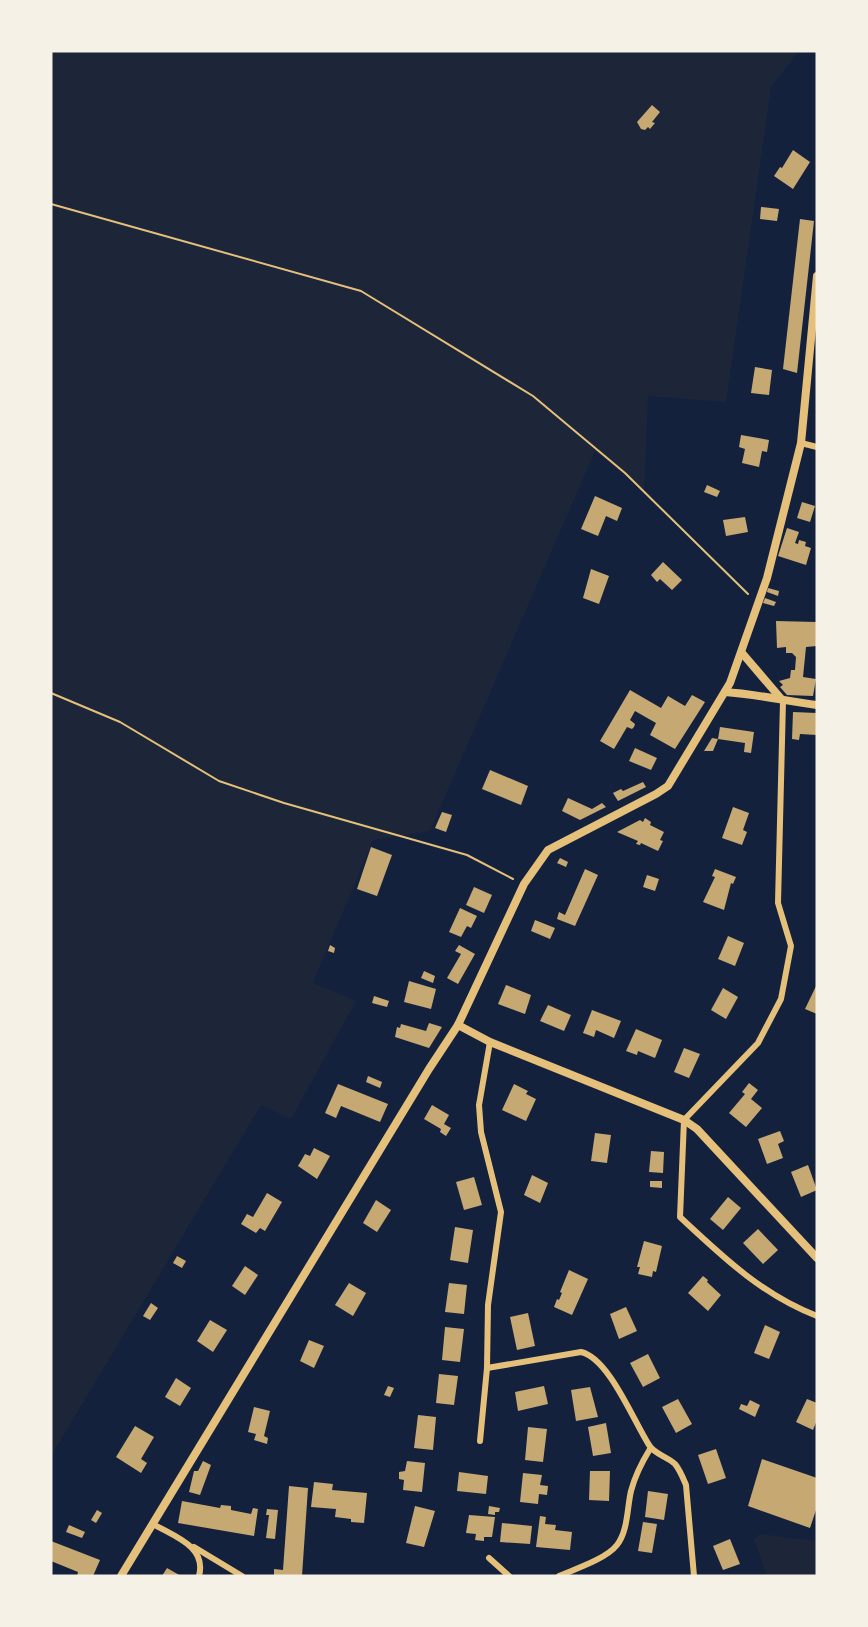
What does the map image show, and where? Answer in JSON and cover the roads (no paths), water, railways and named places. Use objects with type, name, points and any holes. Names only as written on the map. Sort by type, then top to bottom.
[{"type":"street","points":[[121,1576],[458,1025],[524,884],[548,850],[668,786],[725,692],[742,653],[767,578],[801,443],[817,276]]},
{"type":"street","points":[[801,443],[817,447]]},
{"type":"street","points":[[742,653],[783,701],[778,903],[790,946],[781,999],[758,1043],[684,1120],[680,1217],[736,1269],[795,1307],[817,1316]]},
{"type":"street","points":[[725,692],[748,693],[783,701],[817,705]]},
{"type":"street","points":[[458,1025],[490,1042],[684,1120],[697,1128],[817,1258]]},
{"type":"street","points":[[480,1441],[488,1368],[488,1305],[501,1212],[481,1132],[479,1105],[490,1042]]},
{"type":"street","points":[[488,1368],[581,1352],[589,1354],[598,1361],[618,1389],[650,1449],[675,1464],[686,1485],[694,1576]]},
{"type":"street","points":[[559,1576],[606,1555],[617,1546],[639,1467],[650,1449]]},
{"type":"street","points":[[153,1524],[242,1576]]},
{"type":"street","points":[[191,1545],[198,1555],[199,1576]]},
{"type":"street","points":[[489,1558],[509,1576]]}]
